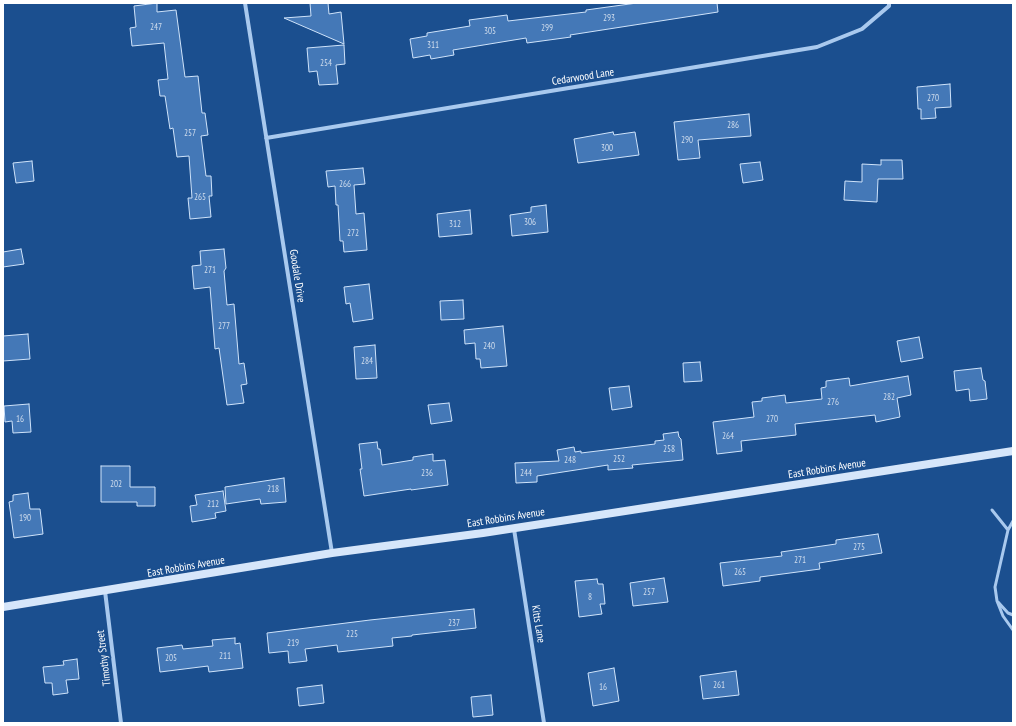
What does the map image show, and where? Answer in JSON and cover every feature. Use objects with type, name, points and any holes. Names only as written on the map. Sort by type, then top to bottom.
[{"type":"main road","name":"East Robbins Avenue","points":[[3,608],[332,553],[514,528],[1013,451]]},
{"type":"street","name":"Goodale Drive","points":[[245,3],[332,553]]},
{"type":"street","name":"Cedarwood Lane","points":[[266,138],[816,47],[862,29],[888,6],[889,3]]},
{"type":"street","name":"Kitts Lane","points":[[514,528],[544,723]]},
{"type":"street","name":"Timothy Street","points":[[105,591],[120,723]]},
{"type":"lane","points":[[992,510],[1008,530]]},
{"type":"lane","points":[[1013,521],[1008,530],[995,587],[996,601],[1003,616],[1013,630]]},
{"type":"lane","points":[[996,601],[1013,615]]},
{"type":"building","points":[[157,3],[157,12],[176,10],[185,77],[198,76],[202,113],[205,113],[208,135],[201,136],[206,176],[211,176],[212,196],[209,196],[211,217],[190,219],[188,198],[192,198],[189,156],[177,157],[173,128],[170,129],[165,96],[160,96],[158,80],[168,79],[164,43],[132,46],[130,28],[136,27],[134,6]]},
{"type":"building","points":[[310,3],[328,3],[329,14],[341,12],[344,44],[284,18],[311,16]]},
{"type":"building","points":[[637,3],[717,3],[718,12],[527,43],[526,38],[453,50],[454,55],[431,59],[430,55],[413,58],[410,39],[427,36],[427,33],[470,26],[469,20],[507,15],[508,21],[586,12],[586,10]]},
{"type":"building","points":[[344,45],[345,64],[336,65],[338,84],[319,85],[317,71],[309,72],[307,48]]},
{"type":"building","points":[[950,84],[951,107],[935,108],[936,118],[921,119],[921,109],[918,109],[917,87]]},
{"type":"building","points":[[749,114],[751,136],[698,140],[700,158],[678,160],[674,122]]},
{"type":"building","points":[[613,132],[614,135],[635,132],[639,155],[578,163],[574,139]]},
{"type":"building","points":[[881,160],[902,160],[903,179],[878,179],[877,202],[844,200],[845,181],[862,182],[862,164],[881,165]]},
{"type":"building","points":[[32,161],[34,181],[16,183],[13,163]]},
{"type":"building","points":[[760,162],[763,180],[743,183],[740,164]]},
{"type":"building","points":[[363,168],[365,184],[354,185],[356,214],[364,213],[367,250],[344,252],[343,241],[340,241],[338,205],[336,205],[335,186],[328,187],[326,171]]},
{"type":"building","points":[[546,205],[548,232],[512,236],[510,215],[531,212],[531,207]]},
{"type":"building","points":[[470,210],[472,234],[439,237],[437,214]]},
{"type":"building","points":[[21,249],[24,264],[3,267],[3,252]]},
{"type":"building","points":[[224,249],[227,305],[234,304],[239,364],[244,363],[247,384],[241,385],[244,403],[227,405],[219,348],[215,349],[210,287],[194,289],[192,266],[201,265],[200,251]]},
{"type":"building","points":[[369,284],[373,319],[353,322],[350,303],[346,304],[344,287]]},
{"type":"building","points":[[463,300],[464,319],[441,320],[440,301]]},
{"type":"building","points":[[503,326],[507,366],[481,368],[480,359],[476,359],[475,343],[465,344],[464,330]]},
{"type":"building","points":[[28,334],[30,359],[3,361],[3,336]]},
{"type":"building","points":[[919,337],[923,358],[901,362],[897,341]]},
{"type":"building","points":[[375,345],[377,378],[356,379],[354,347]]},
{"type":"building","points":[[700,362],[702,381],[684,382],[683,363]]},
{"type":"building","points":[[981,368],[983,380],[985,381],[987,399],[970,401],[969,389],[956,391],[954,371]]},
{"type":"building","points":[[908,376],[911,395],[897,398],[900,417],[876,422],[875,415],[795,424],[796,435],[741,441],[742,451],[717,454],[713,422],[754,417],[752,402],[762,401],[762,398],[785,395],[786,403],[822,399],[821,388],[826,387],[826,381],[849,378],[850,386]]},
{"type":"building","points":[[629,386],[632,407],[612,410],[609,388]]},
{"type":"building","points":[[449,403],[452,421],[431,424],[428,405]]},
{"type":"building","points":[[29,404],[31,432],[13,433],[12,421],[5,422],[4,406]]},
{"type":"building","points":[[678,432],[681,439],[683,460],[632,465],[633,468],[608,470],[608,465],[537,476],[537,482],[516,483],[515,463],[559,461],[557,450],[574,447],[575,452],[581,451],[581,453],[655,444],[655,441],[664,440],[663,434]]},
{"type":"building","points":[[377,442],[378,449],[380,449],[382,465],[413,460],[413,457],[433,454],[433,461],[445,460],[448,485],[364,496],[360,469],[362,469],[359,444]]},
{"type":"building","points":[[101,466],[130,466],[130,487],[155,487],[155,506],[137,506],[137,502],[101,502]]},
{"type":"building","points":[[284,478],[286,502],[261,504],[260,499],[226,504],[225,487]]},
{"type":"building","points":[[223,491],[226,511],[215,513],[216,518],[192,522],[190,506],[197,505],[195,495]]},
{"type":"building","points":[[28,493],[30,509],[40,509],[43,534],[14,538],[9,502],[13,501],[13,495]]},
{"type":"building","points":[[878,534],[882,553],[819,563],[820,569],[760,577],[760,581],[723,586],[720,563],[782,556],[781,552],[836,544],[836,540]]},
{"type":"building","points":[[664,578],[668,602],[633,606],[630,583]]},
{"type":"building","points":[[597,579],[598,584],[603,584],[605,604],[600,604],[602,614],[579,617],[575,581]]},
{"type":"building","points":[[474,609],[476,628],[392,638],[393,646],[338,652],[337,645],[305,649],[307,661],[289,663],[288,651],[269,653],[267,633]]},
{"type":"building","points":[[235,638],[235,644],[240,643],[243,668],[209,672],[208,666],[160,672],[157,648],[182,645],[183,649],[213,646],[212,640]]},
{"type":"building","points":[[77,659],[79,679],[66,680],[68,693],[53,695],[52,683],[45,683],[43,667],[64,665],[63,661]]},
{"type":"building","points":[[614,668],[619,701],[593,706],[588,673]]},
{"type":"building","points":[[736,671],[739,695],[703,699],[700,676]]},
{"type":"building","points":[[322,685],[324,703],[299,706],[297,688]]},
{"type":"building","points":[[491,695],[493,715],[473,717],[471,697]]}]
